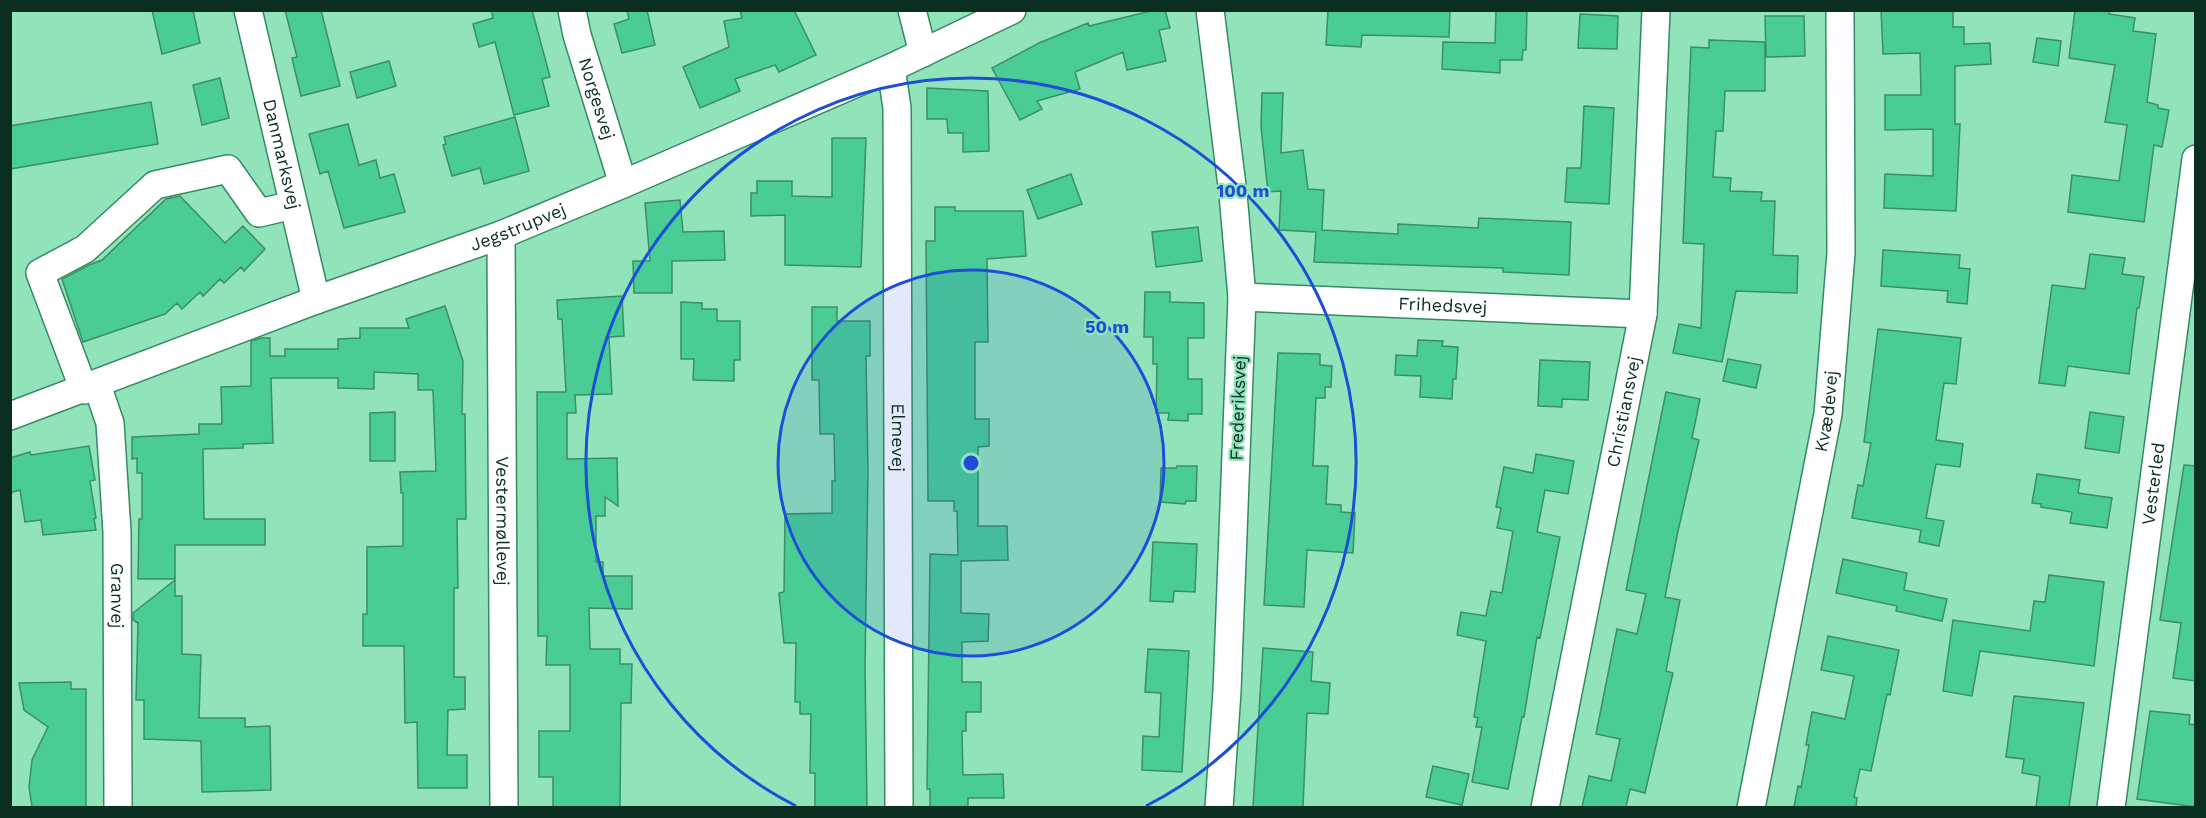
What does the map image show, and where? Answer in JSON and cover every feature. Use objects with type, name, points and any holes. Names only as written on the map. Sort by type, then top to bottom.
[{"type":"street","name":"Danmarksvej","points":[[248,10],[316,300]]},
{"type":"street","name":"Norgesvej","points":[[572,10],[577,35],[623,184]]},
{"type":"street","points":[[912,10],[923,53]]},
{"type":"street","name":"Jegstrupvej","points":[[10,416],[316,300],[501,234],[891,68],[1012,10]]},
{"type":"street","name":"Frederiksvej","points":[[1210,10],[1233,194],[1242,297],[1220,807]]},
{"type":"street","name":"Christiansvej","points":[[1545,807],[1643,314],[1656,10]]},
{"type":"street","name":"Kvædevej","points":[[1751,807],[1828,414],[1841,253],[1840,10]]},
{"type":"street","name":"Elmevej","points":[[891,68],[897,108],[899,807]]},
{"type":"street","name":"Vesterled","points":[[2111,807],[2196,159]]},
{"type":"street","name":"Granvej","points":[[118,807],[117,532],[110,423],[90,387],[40,273],[85,249],[155,185],[228,169],[259,213],[293,205]]},
{"type":"street","name":"Vestermøllevej","points":[[501,234],[504,807]]},
{"type":"street","name":"Frihedsvej","points":[[1242,297],[1643,314]]},
{"type":"building","points":[[152,10],[193,10],[200,43],[162,54]]},
{"type":"building","points":[[285,10],[321,10],[340,86],[301,96],[292,58],[297,57]]},
{"type":"building","points":[[491,10],[532,10],[550,77],[542,79],[549,106],[514,115],[495,42],[479,47],[473,24],[493,18]]},
{"type":"building","points":[[627,10],[647,10],[655,45],[622,53],[614,24],[629,19]]},
{"type":"building","points":[[740,10],[794,10],[816,55],[779,72],[775,65],[735,79],[740,91],[700,108],[683,67],[729,47],[724,21],[742,18]]},
{"type":"building","points":[[1155,10],[1165,10],[1170,28],[1159,30],[1166,61],[1127,70],[1123,52],[1075,72],[1080,89],[1037,101],[1042,109],[1020,120],[992,68],[1039,43],[1088,23],[1089,26]]},
{"type":"building","points":[[1328,10],[1450,10],[1449,37],[1362,35],[1361,47],[1326,45]]},
{"type":"building","points":[[1496,10],[1527,10],[1526,50],[1523,50],[1522,60],[1500,60],[1500,73],[1442,69],[1443,42],[1495,43]]},
{"type":"building","points":[[1881,10],[1953,10],[1953,27],[1964,27],[1964,44],[1990,43],[1991,64],[1955,66],[1955,124],[1960,124],[1956,211],[1884,208],[1885,174],[1933,176],[1933,129],[1885,130],[1885,95],[1921,95],[1920,53],[1883,54]]},
{"type":"building","points":[[2075,10],[2110,10],[2109,14],[2135,18],[2133,31],[2156,34],[2147,102],[2158,105],[2158,108],[2169,110],[2162,147],[2154,145],[2144,222],[2068,212],[2072,175],[2119,181],[2127,125],[2105,122],[2115,65],[2069,58]]},
{"type":"building","points":[[1580,14],[1618,16],[1617,49],[1578,48]]},
{"type":"building","points":[[1765,16],[1804,16],[1805,56],[1766,57]]},
{"type":"building","points":[[2037,38],[2061,41],[2058,66],[2033,62]]},
{"type":"building","points":[[1709,40],[1765,42],[1765,91],[1725,91],[1723,131],[1716,131],[1713,177],[1731,178],[1730,191],[1762,192],[1761,201],[1775,201],[1773,255],[1798,256],[1797,293],[1736,291],[1722,362],[1673,353],[1679,324],[1701,328],[1704,244],[1683,243],[1691,47],[1709,48]]},
{"type":"building","points":[[389,61],[396,86],[357,98],[350,72]]},
{"type":"building","points":[[220,78],[229,118],[202,125],[193,85]]},
{"type":"building","points":[[927,88],[988,91],[989,151],[963,152],[963,133],[948,133],[947,119],[927,119]]},
{"type":"building","points":[[1262,93],[1283,93],[1281,153],[1303,150],[1308,189],[1324,190],[1322,230],[1398,234],[1398,224],[1478,228],[1479,218],[1571,222],[1569,275],[1503,272],[1503,268],[1314,262],[1316,232],[1279,230],[1281,191],[1268,192],[1261,127]]},
{"type":"building","points":[[151,102],[158,144],[10,169],[10,126]]},
{"type":"building","points":[[1584,106],[1614,108],[1609,204],[1565,202],[1567,168],[1581,168]]},
{"type":"building","points":[[515,117],[529,171],[484,184],[480,168],[452,176],[443,145],[446,144],[444,137]]},
{"type":"building","points":[[348,124],[359,165],[376,160],[380,178],[394,174],[405,212],[344,228],[328,171],[320,174],[309,134]]},
{"type":"building","points":[[832,138],[866,138],[861,267],[785,265],[785,215],[751,216],[751,193],[757,193],[757,181],[792,181],[792,196],[832,197]]},
{"type":"building","points":[[1071,174],[1082,204],[1038,219],[1027,190]]},
{"type":"building","points":[[180,196],[225,243],[243,226],[265,249],[244,271],[241,267],[224,283],[220,279],[203,296],[200,292],[182,309],[177,303],[165,314],[83,342],[62,279],[102,260],[166,199]]},
{"type":"building","points":[[680,200],[683,232],[724,231],[725,260],[672,261],[672,293],[634,293],[633,261],[650,261],[645,203]]},
{"type":"building","points":[[935,207],[955,207],[955,211],[1023,211],[1026,256],[987,259],[988,342],[975,342],[975,419],[989,419],[989,446],[978,447],[978,526],[1007,526],[1008,560],[961,561],[961,613],[989,614],[988,641],[962,642],[962,682],[981,682],[981,712],[966,712],[966,731],[962,731],[963,775],[1003,774],[1004,798],[968,798],[968,807],[930,807],[930,789],[927,789],[930,554],[958,555],[957,511],[954,511],[954,501],[928,501],[926,241],[935,241]]},
{"type":"building","points":[[1198,227],[1202,261],[1156,267],[1152,232]]},
{"type":"building","points":[[1883,250],[1960,255],[1959,268],[1970,269],[1967,304],[1947,302],[1948,291],[1881,286]]},
{"type":"building","points":[[2090,254],[2125,258],[2122,274],[2144,277],[2139,308],[2137,308],[2129,374],[2068,366],[2065,386],[2039,383],[2052,285],[2085,289]]},
{"type":"building","points":[[1145,292],[1170,292],[1170,302],[1204,303],[1204,338],[1188,338],[1188,379],[1202,379],[1202,414],[1188,414],[1188,421],[1168,420],[1169,413],[1156,413],[1157,364],[1153,364],[1153,337],[1144,337]]},
{"type":"building","points":[[622,296],[624,336],[609,337],[612,394],[575,395],[576,413],[567,413],[567,459],[617,458],[618,506],[605,497],[605,516],[596,516],[596,562],[603,562],[603,576],[632,576],[632,609],[589,608],[590,649],[620,649],[620,664],[632,664],[631,703],[621,703],[620,807],[553,807],[553,777],[539,777],[539,731],[570,731],[570,665],[546,665],[547,636],[538,636],[537,392],[566,392],[562,319],[558,319],[557,300]]},
{"type":"building","points":[[681,302],[702,303],[702,309],[717,309],[717,321],[740,321],[740,360],[734,360],[734,381],[693,380],[694,359],[681,359]]},
{"type":"building","points":[[445,306],[463,361],[462,414],[465,414],[466,519],[457,519],[458,588],[454,588],[454,677],[465,677],[465,709],[448,710],[447,755],[467,755],[467,788],[418,788],[417,722],[405,723],[404,646],[363,646],[363,614],[367,614],[367,547],[403,546],[403,493],[401,493],[400,472],[436,471],[433,390],[418,390],[418,374],[374,372],[374,389],[338,388],[338,378],[271,378],[273,443],[243,444],[243,448],[203,449],[204,519],[265,519],[265,545],[175,545],[175,579],[138,579],[142,473],[137,473],[137,458],[132,459],[132,437],[199,434],[199,424],[222,424],[221,387],[251,386],[251,341],[270,338],[270,356],[285,356],[285,349],[338,349],[338,339],[360,338],[360,328],[409,328],[406,319]]},
{"type":"building","points":[[812,307],[837,307],[837,321],[870,321],[870,356],[866,356],[867,807],[815,807],[815,773],[810,773],[811,714],[800,714],[800,702],[795,702],[796,643],[784,643],[779,593],[784,592],[785,514],[832,513],[832,481],[835,481],[834,434],[820,434],[819,380],[812,380]]},
{"type":"building","points":[[1878,329],[1961,338],[1956,384],[1944,383],[1936,440],[1963,444],[1960,467],[1936,464],[1926,518],[1944,521],[1939,546],[1919,542],[1921,530],[1852,518],[1858,485],[1863,486],[1871,443],[1864,442]]},
{"type":"building","points":[[1418,340],[1443,341],[1442,346],[1458,347],[1452,399],[1420,397],[1421,376],[1395,375],[1396,355],[1417,356]]},
{"type":"building","points":[[1278,353],[1320,354],[1320,365],[1332,366],[1331,387],[1325,387],[1325,398],[1316,398],[1313,466],[1328,466],[1326,504],[1341,505],[1341,512],[1355,513],[1353,553],[1307,550],[1304,607],[1264,605]]},
{"type":"building","points":[[1728,359],[1761,365],[1756,388],[1723,381]]},
{"type":"building","points":[[1540,360],[1590,362],[1588,400],[1562,399],[1562,407],[1538,406]]},
{"type":"building","points":[[1666,392],[1700,399],[1692,438],[1699,440],[1665,597],[1680,600],[1666,671],[1673,673],[1645,793],[1630,789],[1626,807],[1582,807],[1589,776],[1611,781],[1620,739],[1596,734],[1617,629],[1637,634],[1646,594],[1626,590]]},
{"type":"building","points":[[395,412],[395,461],[370,461],[370,413]]},
{"type":"building","points":[[2090,412],[2124,417],[2119,453],[2085,448]]},
{"type":"building","points":[[89,446],[95,480],[90,481],[96,530],[43,535],[41,520],[25,522],[20,490],[10,493],[10,458],[30,452],[31,455]]},
{"type":"building","points":[[1536,454],[1574,461],[1568,494],[1545,490],[1537,532],[1560,537],[1540,638],[1537,637],[1524,717],[1522,717],[1508,789],[1472,782],[1482,727],[1476,727],[1478,718],[1474,717],[1486,641],[1457,635],[1461,612],[1486,616],[1491,591],[1502,593],[1513,531],[1497,528],[1501,508],[1496,507],[1504,467],[1533,473]]},
{"type":"building","points":[[2184,465],[2196,466],[2196,681],[2173,678],[2181,623],[2160,620]]},
{"type":"building","points":[[1177,466],[1197,466],[1196,501],[1186,501],[1185,504],[1160,502],[1161,468],[1176,468]]},
{"type":"building","points":[[2037,474],[2080,480],[2078,493],[2112,498],[2107,528],[2070,523],[2072,512],[2041,507],[2041,504],[2032,503]]},
{"type":"building","points":[[1153,542],[1197,544],[1195,592],[1174,591],[1173,602],[1150,601]]},
{"type":"building","points":[[1843,559],[1907,573],[1904,590],[1947,599],[1942,621],[1896,611],[1897,606],[1836,593]]},
{"type":"building","points":[[2049,575],[2104,582],[2094,666],[1980,651],[1972,696],[1943,691],[1953,620],[2030,631],[2034,601],[2045,602]]},
{"type":"building","points":[[175,580],[175,596],[182,596],[182,654],[201,655],[199,718],[245,718],[245,727],[270,726],[271,790],[202,792],[201,741],[144,739],[144,700],[136,700],[138,623],[133,620],[133,613]]},
{"type":"building","points":[[1828,636],[1899,650],[1871,771],[1860,769],[1854,797],[1857,798],[1856,807],[1794,807],[1798,786],[1801,787],[1809,745],[1806,745],[1812,712],[1845,719],[1854,676],[1821,670]]},
{"type":"building","points":[[1263,648],[1313,652],[1311,681],[1330,683],[1328,714],[1307,713],[1303,807],[1253,807]]},
{"type":"building","points":[[1148,649],[1189,651],[1182,772],[1142,770],[1143,736],[1159,737],[1161,693],[1145,692]]},
{"type":"building","points":[[71,682],[71,689],[86,689],[86,807],[32,807],[29,787],[32,760],[48,727],[24,710],[19,683]]},
{"type":"building","points":[[2014,696],[2084,703],[2069,807],[2036,807],[2040,776],[2022,773],[2024,759],[2006,757]]},
{"type":"building","points":[[2150,711],[2190,715],[2189,724],[2196,725],[2196,807],[2137,799]]},
{"type":"building","points":[[1433,766],[1469,774],[1462,805],[1426,797]]}]
